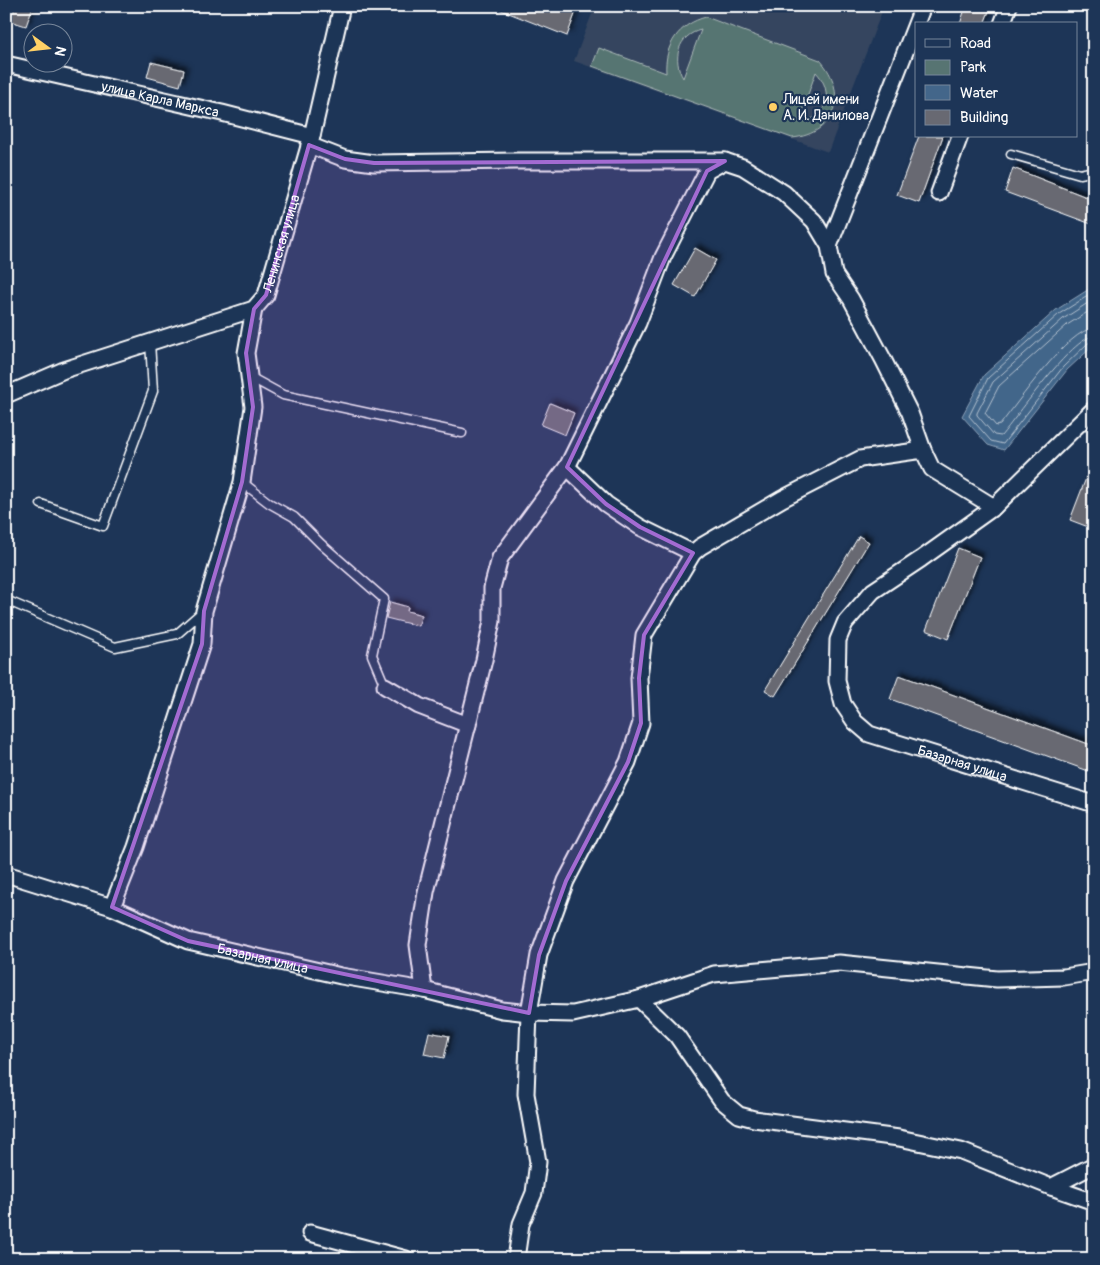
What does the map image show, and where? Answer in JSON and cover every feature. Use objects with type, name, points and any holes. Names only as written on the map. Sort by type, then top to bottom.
[{"type":"street","name":"Ленинская улица","points":[[6,395],[64,370],[254,309],[266,295],[311,141],[342,6]]},
{"type":"street","points":[[917,22],[923,6]]},
{"type":"street","points":[[1003,22],[1009,6]]},
{"type":"street","points":[[828,246],[915,26]]},
{"type":"street","name":"улица Карла Маркса","points":[[6,64],[222,113],[311,141],[345,159],[374,163],[725,161]]},
{"type":"street","points":[[939,193],[959,138]]},
{"type":"street","points":[[424,990],[418,945],[426,892],[490,628],[492,588],[500,558],[566,467],[638,323],[663,257],[706,171],[725,161],[744,167],[784,193],[814,221],[828,246],[834,274],[851,299],[883,359],[910,413],[923,450],[932,468],[994,507],[1094,409]]},
{"type":"street","points":[[112,907],[136,847],[202,644],[204,611],[242,482],[253,407],[246,352],[254,309]]},
{"type":"street","points":[[516,1259],[521,1224],[534,1193],[538,1162],[526,1094],[529,1013],[539,954],[566,881],[628,762],[641,723],[639,678],[644,635],[693,553],[782,499],[860,458],[923,450]]},
{"type":"street","points":[[566,467],[606,504],[634,523],[693,553]]},
{"type":"street","name":"Базарная улица","points":[[994,507],[921,560],[873,591],[845,623],[838,640],[837,681],[843,704],[854,722],[869,734],[1094,804]]},
{"type":"street","points":[[385,686],[419,706],[468,725]]},
{"type":"street","name":"Базарная улица","points":[[6,874],[112,907],[188,941],[341,976],[424,990],[502,1010],[529,1013],[574,1014],[639,998],[714,974],[839,963],[997,979],[1064,977],[1094,972]]},
{"type":"street","points":[[639,998],[677,1036],[722,1101],[739,1115],[754,1119],[899,1138],[961,1151],[1094,1202]]},
{"type":"street","points":[[1051,1187],[1094,1166]]},
{"type":"street","points":[[310,1233],[406,1259]]},
{"type":"lane","points":[[1011,154],[1080,174],[1094,171]]},
{"type":"lane","points":[[41,504],[103,526],[153,391],[150,342]]},
{"type":"lane","points":[[250,377],[283,395],[462,433]]},
{"type":"lane","points":[[242,482],[269,503],[294,518],[384,599],[372,655],[385,686]]},
{"type":"lane","points":[[6,600],[115,647],[177,634],[204,611]]},
{"type":"highlighted area","points":[[309,145],[345,159],[374,163],[725,161],[707,171],[567,467],[606,504],[640,527],[693,553],[644,635],[639,678],[641,723],[628,762],[566,881],[539,955],[529,1013],[188,941],[112,907],[202,644],[204,611],[242,482],[253,407],[246,353],[254,309],[266,295]]},
{"type":"shaded area","name":"Лицей имени А. И. Данилова","points":[[595,6],[884,6],[828,152],[574,61]]},
{"type":"green space","points":[[706,17],[820,60],[829,72],[834,85],[835,98],[833,110],[828,120],[819,129],[807,135],[792,138],[592,66],[599,48],[666,73],[668,53],[675,37],[681,30],[696,20]],"holes":[[[701,30],[683,78],[678,63],[679,49],[687,37]],[[816,72],[825,88],[825,104],[816,117],[798,122]]]},
{"type":"water","points":[[1094,286],[1094,345],[1067,370],[1004,450],[988,445],[962,416],[984,375],[1056,310]]},
{"type":"building","points":[[15,6],[33,6],[27,22],[22,22],[22,25],[10,21]]},
{"type":"building","points":[[491,6],[578,6],[567,36]]},
{"type":"building","points":[[966,6],[991,6],[985,22],[961,22]]},
{"type":"building","points":[[151,62],[184,70],[180,86],[147,77]]},
{"type":"building","points":[[918,138],[942,138],[919,203],[897,195]]},
{"type":"building","points":[[1013,168],[1094,200],[1094,225],[1005,192]]},
{"type":"building","points":[[695,248],[716,260],[695,297],[674,285]]},
{"type":"building","points":[[550,403],[574,413],[565,435],[541,425]]},
{"type":"building","points":[[1093,460],[1094,520],[1091,528],[1070,520]]},
{"type":"building","points":[[859,536],[869,542],[775,696],[765,690]]},
{"type":"building","points":[[958,548],[980,557],[948,639],[926,630]]},
{"type":"building","points":[[390,602],[408,607],[407,611],[422,615],[418,626],[386,618]]},
{"type":"building","points":[[899,675],[1094,746],[1094,773],[890,699]]},
{"type":"building","points":[[429,1032],[449,1036],[444,1058],[424,1054]]},
{"type":"place","name":"Лицей имени А. И. Данилова","points":[[773,107]]}]
